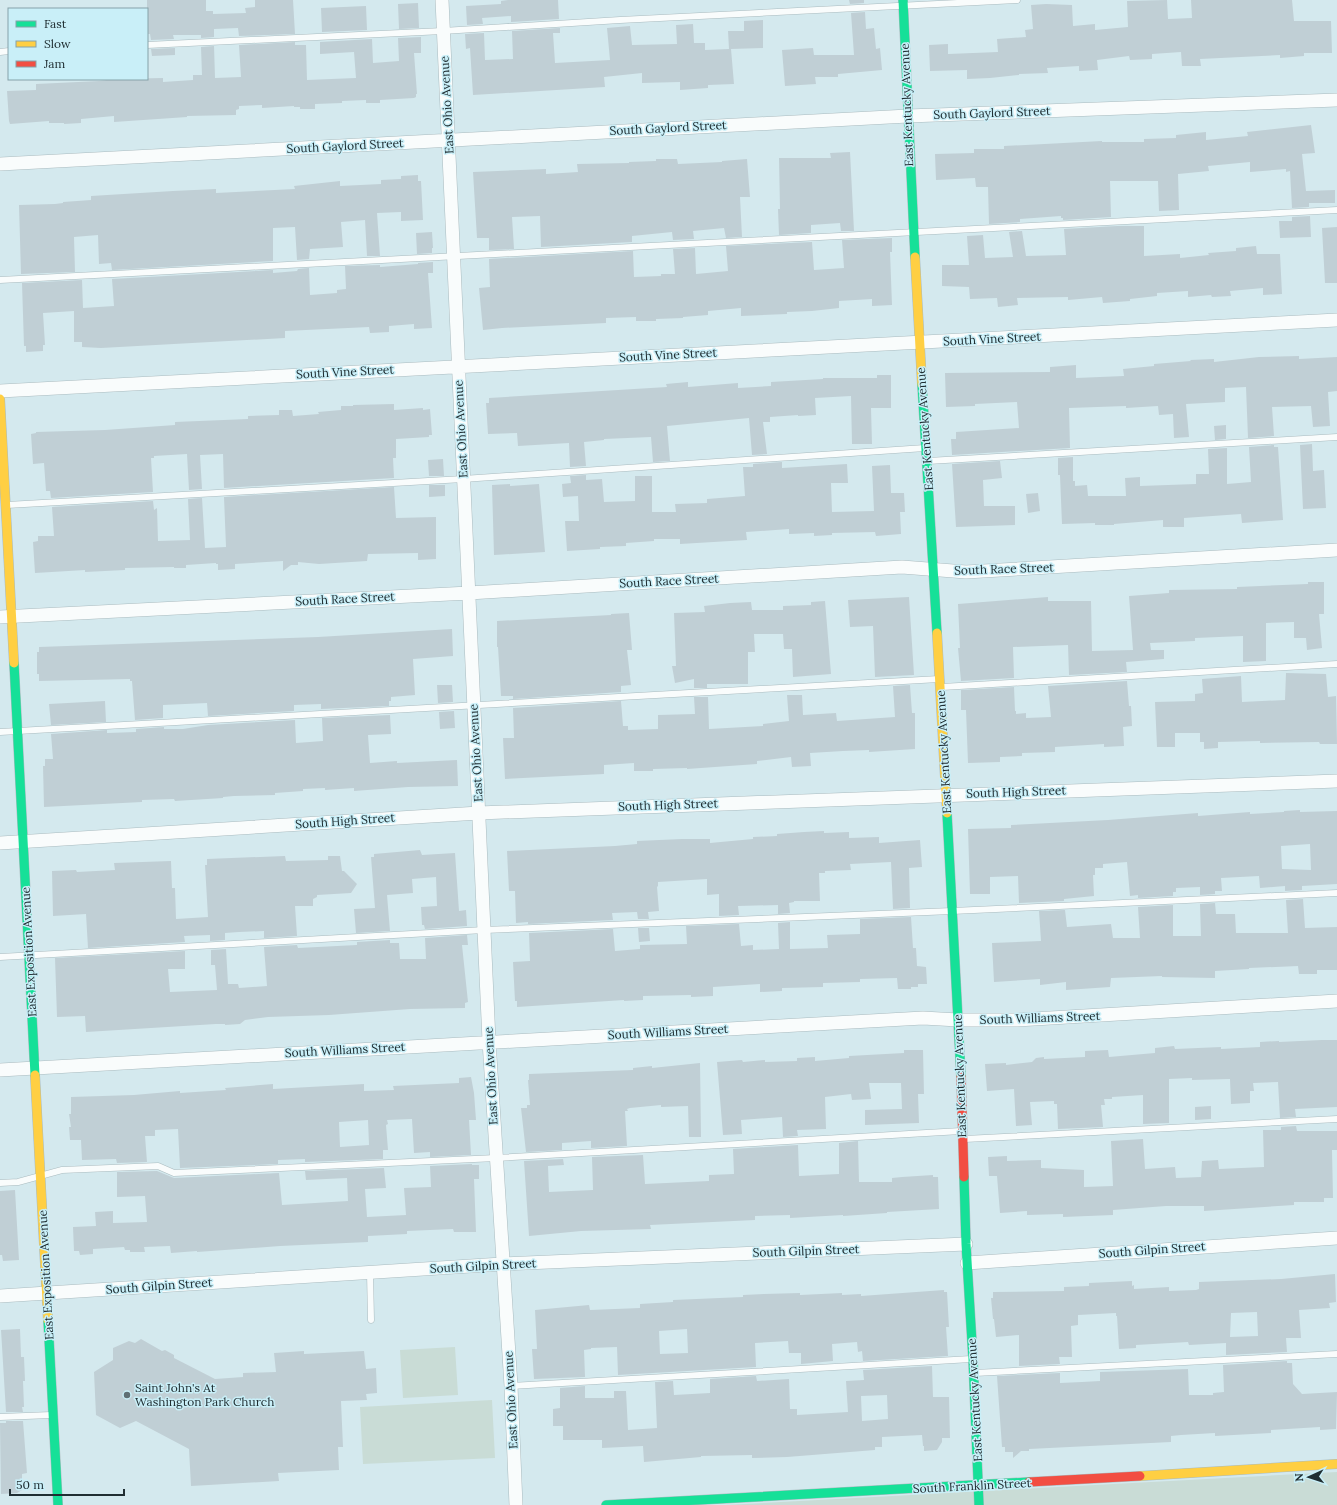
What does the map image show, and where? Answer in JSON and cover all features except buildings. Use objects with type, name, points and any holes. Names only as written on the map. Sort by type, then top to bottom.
[{"type":"street","name":"East Ohio Avenue","points":[[442,0],[449,140],[457,366],[469,593],[489,1041],[502,1264],[511,1386],[516,1505]]},
{"type":"street","name":"East Kentucky Avenue","points":[[903,3],[913,234],[925,448],[934,570],[958,1020],[966,1244],[974,1373],[979,1505]]},
{"type":"street","name":"South Gaylord Street","points":[[0,164],[908,116],[1337,100]]},
{"type":"street","name":"South Vine Street","points":[[0,391],[1337,320]]},
{"type":"street","name":"East Exposition Avenue","points":[[0,399],[6,616],[18,731],[58,1505]]},
{"type":"street","name":"South Race Street","points":[[6,616],[469,593],[902,567],[966,572],[1337,550]]},
{"type":"street","name":"South High Street","points":[[0,843],[479,813],[1337,781]]},
{"type":"street","name":"South Williams Street","points":[[0,1070],[489,1041],[923,1018],[958,1020],[1017,1020],[1337,1001]]},
{"type":"street","name":"South Gilpin Street","points":[[967,1263],[1337,1238]]},
{"type":"street","name":"South Gilpin Street","points":[[0,1296],[502,1264],[966,1244]]},
{"type":"street","name":"South Franklin Street","points":[[606,1505],[979,1486],[1337,1464]]},
{"type":"lane","points":[[148,45],[443,31],[903,3],[1017,0]]},
{"type":"lane","points":[[0,280],[913,234],[1337,210]]},
{"type":"lane","points":[[926,461],[1337,437]]},
{"type":"lane","points":[[3,506],[463,479],[925,448]]},
{"type":"lane","points":[[0,732],[474,705],[1337,664]]},
{"type":"lane","points":[[0,957],[484,930],[952,911],[1337,893]]},
{"type":"lane","points":[[0,1183],[18,1182],[62,1170],[158,1166],[174,1173],[962,1135],[1337,1119]]},
{"type":"lane","points":[[370,1273],[371,1320]]},
{"type":"lane","points":[[974,1373],[1337,1354]]},
{"type":"lane","points":[[511,1386],[973,1359]]},
{"type":"lane","points":[[0,1417],[53,1415]]},
{"type":"shaded area","points":[[455,1347],[458,1395],[403,1398],[400,1350]]},
{"type":"shaded area","points":[[492,1400],[495,1458],[363,1464],[360,1407]]},
{"type":"shaded area","points":[[1337,1472],[1337,1505],[725,1505]]},
{"type":"traffic: fast","points":[[903,0],[915,257]]},
{"type":"traffic: fast","points":[[922,384],[937,633]]},
{"type":"traffic: fast","points":[[14,663],[35,1075]]},
{"type":"traffic: fast","points":[[947,813],[961,1076]]},
{"type":"traffic: fast","points":[[964,1177],[979,1505]]},
{"type":"traffic: fast","points":[[48,1320],[58,1505]]},
{"type":"traffic: fast","points":[[606,1505],[1029,1482]]},
{"type":"traffic: slow","points":[[915,257],[922,384]]},
{"type":"traffic: slow","points":[[0,399],[14,663]]},
{"type":"traffic: slow","points":[[937,633],[947,813]]},
{"type":"traffic: slow","points":[[35,1075],[48,1320]]},
{"type":"traffic: slow","points":[[1140,1476],[1337,1464]]},
{"type":"traffic: jam","points":[[961,1076],[964,1177]]},
{"type":"traffic: jam","points":[[1029,1482],[1140,1476]]},
{"type":"place","name":"Saint John's At Washington Park Church","points":[[127,1395]]}]
